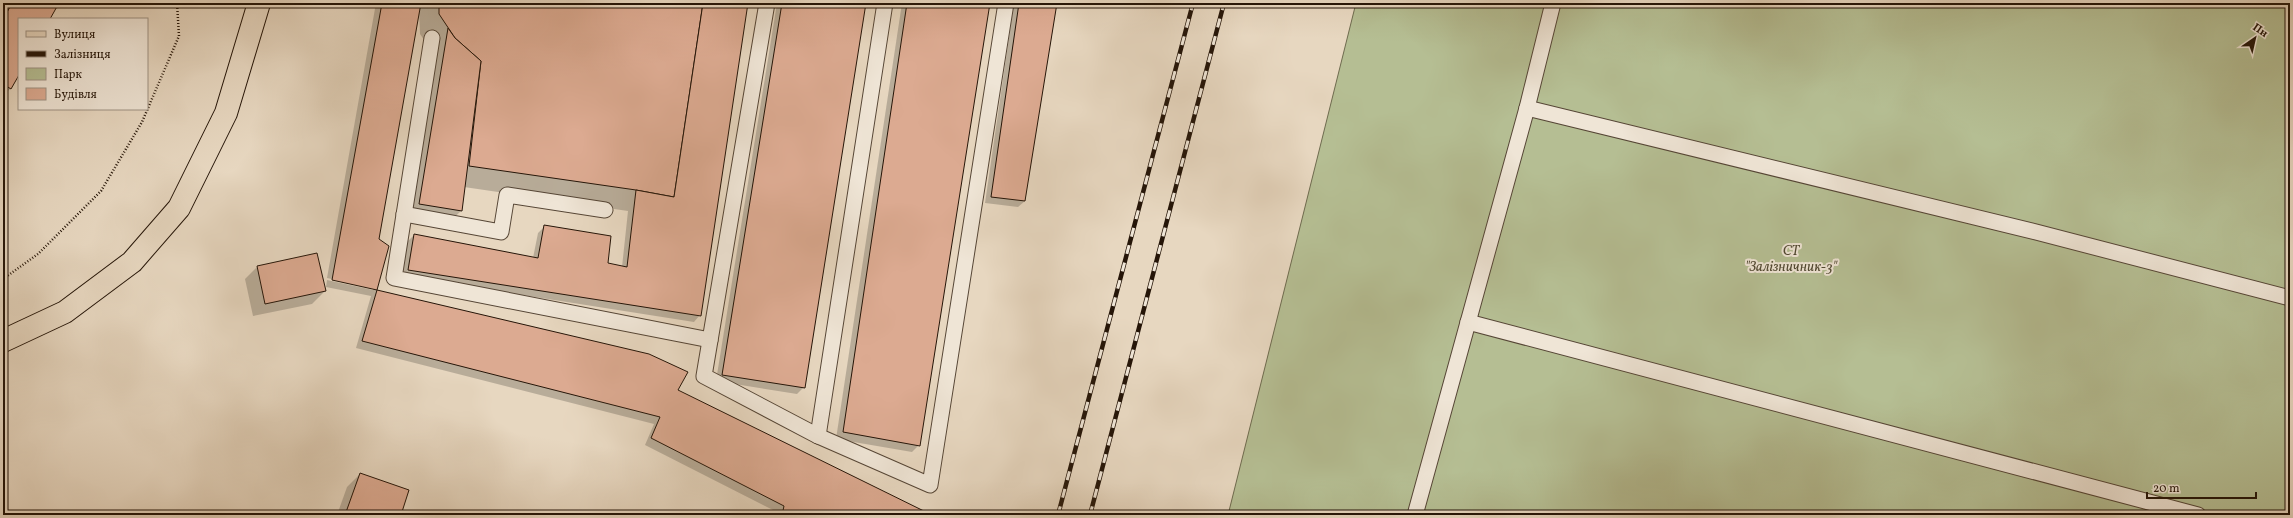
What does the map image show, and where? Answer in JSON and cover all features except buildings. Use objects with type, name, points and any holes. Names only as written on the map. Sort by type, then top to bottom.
[{"type":"main road","points":[[3,341],[65,312],[132,262],[179,208],[226,113],[259,3]]},
{"type":"lane","points":[[767,3],[704,376],[818,436],[930,485],[1006,3]]},
{"type":"lane","points":[[818,436],[885,3]]},
{"type":"lane","points":[[1415,515],[1527,108],[1553,3]]},
{"type":"lane","points":[[432,38],[394,278],[710,340]]},
{"type":"lane","points":[[1527,108],[2036,232],[2290,298]]},
{"type":"lane","points":[[404,214],[501,232],[507,194],[605,210]]},
{"type":"lane","points":[[1468,322],[2198,515]]},
{"type":"path","points":[[148,108],[179,36],[177,3]]},
{"type":"path","points":[[3,279],[38,254],[101,191],[142,122],[147,110]]},
{"type":"green space","name":"СТ \"Залізничник-3\"","points":[[1356,3],[2290,3],[2290,515],[1228,515]]},
{"type":"railway","points":[[1058,515],[1193,3]]},
{"type":"railway","points":[[1090,515],[1224,3]]}]
